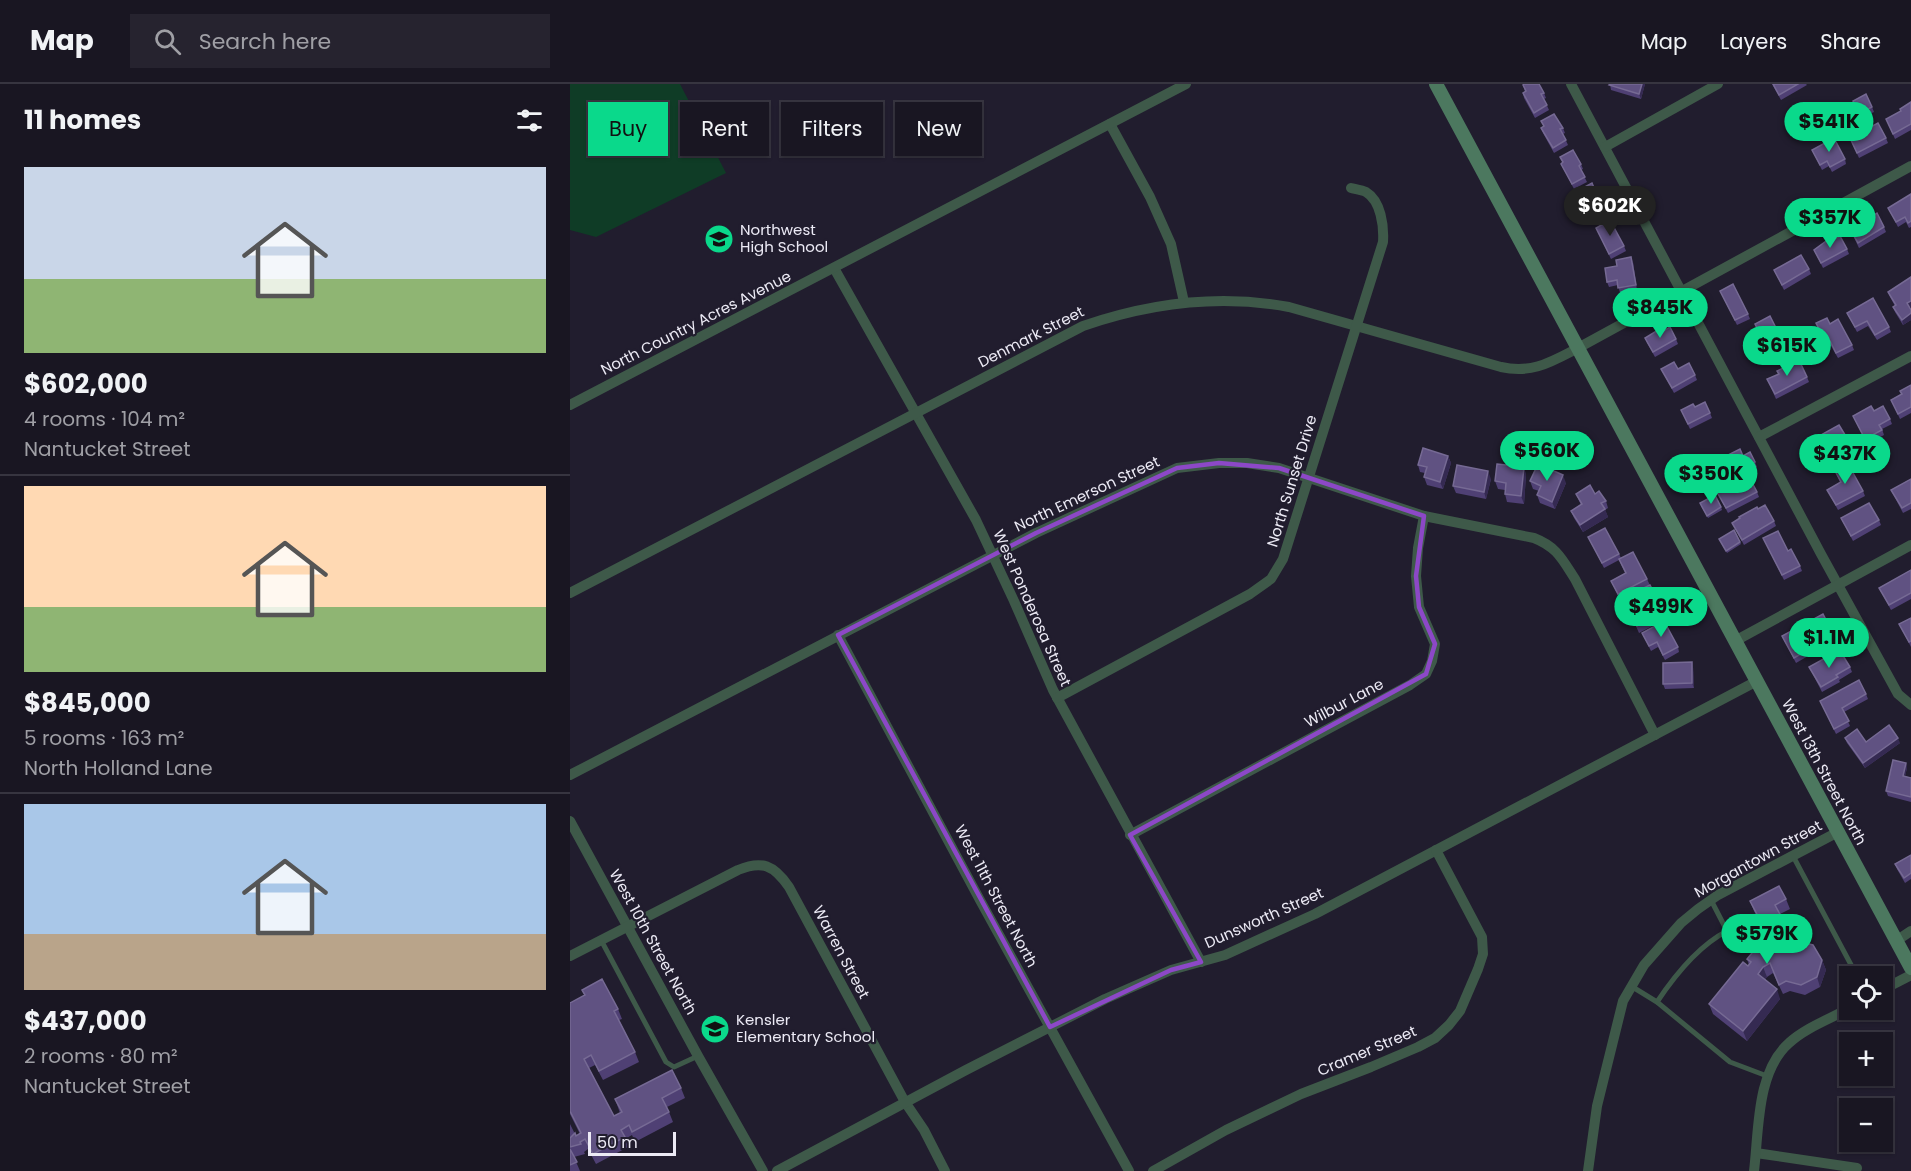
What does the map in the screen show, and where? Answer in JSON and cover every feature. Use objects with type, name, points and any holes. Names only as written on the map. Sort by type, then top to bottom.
[{"type":"street","name":"North Country Acres Avenue","points":[[570,405],[1186,84]]},
{"type":"street","name":"West 13th Street North","points":[[1436,84],[1911,968]]},
{"type":"street","points":[[1571,84],[1838,585],[1898,694],[1911,705]]},
{"type":"street","points":[[1605,147],[1718,84]]},
{"type":"street","points":[[1110,124],[1150,197],[1171,244],[1184,302]]},
{"type":"street","name":"Denmark Street","points":[[570,593],[1083,326],[1134,311],[1184,302],[1258,302],[1289,307],[1516,370],[1528,370],[1578,348],[1911,166]]},
{"type":"street","name":"North Sunset Drive","points":[[1057,699],[1250,594],[1271,579],[1283,559],[1383,242],[1384,228],[1376,204],[1366,192],[1352,188]]},
{"type":"street","name":"West Ponderosa Street","points":[[834,268],[976,520],[1057,699],[1201,962]]},
{"type":"street","points":[[1759,437],[1911,356]]},
{"type":"street","name":"North Emerson Street","points":[[570,775],[1036,533],[1177,468],[1219,463],[1247,463],[1279,468],[1424,516],[1534,538],[1548,544],[1562,558],[1575,579],[1655,735]]},
{"type":"street","name":"Wilbur Lane","points":[[1130,835],[1410,685],[1426,674],[1432,661],[1434,644],[1419,607],[1416,576],[1424,516]]},
{"type":"street","points":[[1735,641],[1911,545]]},
{"type":"street","name":"West 11th Street North","points":[[838,635],[1129,1171]]},
{"type":"street","name":"Dunsworth Street","points":[[777,1171],[1105,999],[1171,970],[1225,955],[1315,914],[1756,681]]},
{"type":"street","name":"West 10th Street North","points":[[570,821],[698,1056],[764,1171]]},
{"type":"street","name":"Morgantown Street","points":[[1588,1171],[1597,1106],[1623,1001],[1652,955],[1681,923],[1711,900],[1838,832]]},
{"type":"street","name":"Cramer Street","points":[[1153,1171],[1226,1130],[1301,1094],[1418,1047],[1435,1038],[1449,1025],[1460,1011],[1478,969],[1483,954],[1482,937],[1436,850]]},
{"type":"street","name":"Warren Street","points":[[627,926],[753,863],[780,873],[945,1171]]},
{"type":"street","points":[[570,956],[627,926]]},
{"type":"street","points":[[1896,941],[1911,931]]},
{"type":"street","points":[[1893,984],[1911,975]]},
{"type":"street","points":[[1754,1171],[1758,1123],[1767,1076],[1788,1043],[1839,1014]]},
{"type":"street","points":[[1756,1153],[1857,1168]]},
{"type":"lane","points":[[1792,856],[1852,966]]},
{"type":"lane","points":[[1657,1002],[1689,962],[1712,939],[1727,931],[1711,900]]},
{"type":"lane","points":[[601,940],[666,1062],[675,1067],[698,1056]]},
{"type":"lane","points":[[1631,986],[1657,1002],[1730,1062],[1767,1076]]},
{"type":"highlighted area","points":[[1219,463],[1279,468],[1424,516],[1416,576],[1419,607],[1435,644],[1426,674],[1130,835],[1201,962],[1171,970],[1050,1027],[838,635],[1036,533],[1177,468]]},
{"type":"green space","points":[[570,84],[680,84],[689,102],[680,102],[680,156],[717,156],[726,173],[596,237],[570,230]]},
{"type":"building","points":[[1524,84],[1539,84],[1547,105],[1534,113],[1523,93],[1526,91]]},
{"type":"building","points":[[1610,84],[1642,84],[1639,94]]},
{"type":"building","points":[[1773,84],[1798,84],[1779,95]]},
{"type":"building","points":[[1866,94],[1872,107],[1859,114],[1853,101]]},
{"type":"building","points":[[1911,102],[1911,124],[1893,134],[1886,119],[1901,111],[1900,109]]},
{"type":"building","points":[[1554,114],[1563,128],[1560,129],[1566,140],[1553,148],[1541,128],[1544,126],[1541,121]]},
{"type":"building","points":[[1878,123],[1886,138],[1857,153],[1850,138]]},
{"type":"building","points":[[1834,138],[1845,159],[1830,167],[1827,161],[1820,165],[1812,150]]},
{"type":"building","points":[[1573,150],[1585,177],[1572,184],[1561,164],[1563,162],[1560,157]]},
{"type":"building","points":[[1592,183],[1604,212],[1593,218],[1579,190]]},
{"type":"building","points":[[1911,194],[1911,221],[1908,223],[1905,217],[1896,222],[1888,208]]},
{"type":"building","points":[[1877,213],[1884,227],[1858,243],[1851,231]]},
{"type":"building","points":[[1610,220],[1624,246],[1609,254],[1596,228]]},
{"type":"building","points":[[1833,236],[1835,239],[1840,236],[1847,249],[1821,263],[1814,250]]},
{"type":"building","points":[[1801,255],[1809,269],[1782,285],[1774,270]]},
{"type":"building","points":[[1631,257],[1636,285],[1618,288],[1617,280],[1607,282],[1605,268],[1617,266],[1616,260]]},
{"type":"building","points":[[1911,277],[1911,301],[1907,303],[1911,313],[1902,320],[1893,307],[1896,305],[1888,292]]},
{"type":"building","points":[[1733,284],[1748,314],[1735,320],[1720,291]]},
{"type":"building","points":[[1873,298],[1889,327],[1875,335],[1867,321],[1855,327],[1847,313]]},
{"type":"building","points":[[1770,316],[1783,342],[1754,356],[1748,342],[1761,336],[1755,324]]},
{"type":"building","points":[[1827,318],[1830,324],[1838,319],[1852,345],[1836,353],[1830,341],[1816,348],[1809,335],[1819,329],[1816,323]]},
{"type":"building","points":[[1670,327],[1676,339],[1653,352],[1645,338],[1658,330],[1660,333]]},
{"type":"building","points":[[1799,360],[1807,377],[1775,394],[1767,379],[1779,374],[1777,371]]},
{"type":"building","points":[[1674,362],[1678,369],[1689,363],[1695,375],[1672,388],[1661,369]]},
{"type":"building","points":[[1911,385],[1911,407],[1898,414],[1891,400]]},
{"type":"building","points":[[1705,402],[1710,413],[1688,424],[1681,410],[1693,404],[1695,407]]},
{"type":"building","points":[[1871,406],[1874,411],[1883,406],[1890,419],[1879,425],[1882,430],[1865,439],[1853,416]]},
{"type":"building","points":[[1839,425],[1850,443],[1813,463],[1804,447],[1811,444],[1810,441]]},
{"type":"building","points":[[1423,448],[1448,456],[1440,482],[1424,477],[1427,467],[1418,465]]},
{"type":"building","points":[[1740,449],[1743,456],[1750,452],[1755,462],[1739,470],[1735,462],[1729,465],[1724,457]]},
{"type":"building","points":[[1847,462],[1863,491],[1836,505],[1827,490],[1841,482],[1834,469]]},
{"type":"building","points":[[1497,464],[1524,467],[1521,496],[1505,494],[1506,483],[1495,481]]},
{"type":"building","points":[[1538,464],[1563,475],[1552,502],[1537,495],[1541,486],[1530,481]]},
{"type":"building","points":[[1457,465],[1488,471],[1484,492],[1453,486]]},
{"type":"building","points":[[1748,475],[1757,492],[1726,508],[1717,492]]},
{"type":"building","points":[[1911,479],[1911,503],[1902,508],[1891,490]]},
{"type":"building","points":[[1590,485],[1595,494],[1599,491],[1606,501],[1601,503],[1605,509],[1580,525],[1571,511],[1582,504],[1576,494]]},
{"type":"building","points":[[1715,495],[1721,507],[1707,516],[1700,503]]},
{"type":"building","points":[[1869,503],[1879,520],[1851,536],[1841,518]]},
{"type":"building","points":[[1765,505],[1774,521],[1742,540],[1732,523],[1757,507],[1758,509]]},
{"type":"building","points":[[1605,528],[1619,554],[1602,563],[1588,537]]},
{"type":"building","points":[[1734,530],[1740,542],[1726,551],[1719,539]]},
{"type":"building","points":[[1778,531],[1788,551],[1791,549],[1800,566],[1782,575],[1763,538]]},
{"type":"building","points":[[1633,552],[1647,579],[1618,594],[1611,581],[1626,573],[1619,559]]},
{"type":"building","points":[[1911,570],[1911,593],[1889,605],[1879,588]]},
{"type":"building","points":[[1650,585],[1664,612],[1637,626],[1628,608],[1642,601],[1637,591]]},
{"type":"building","points":[[1823,614],[1834,635],[1794,658],[1782,636],[1795,629],[1799,635],[1813,627],[1810,621]]},
{"type":"building","points":[[1911,618],[1911,641],[1909,642],[1899,624]]},
{"type":"building","points":[[1664,621],[1678,647],[1663,655],[1657,642],[1649,646],[1642,633]]},
{"type":"building","points":[[1842,654],[1850,667],[1821,687],[1809,667],[1827,657],[1829,661]]},
{"type":"building","points":[[1692,662],[1692,683],[1663,684],[1663,663]]},
{"type":"building","points":[[1859,680],[1866,694],[1842,708],[1849,721],[1834,729],[1820,701]]},
{"type":"building","points":[[1889,725],[1898,738],[1863,763],[1845,738],[1857,729],[1866,742]]},
{"type":"building","points":[[1893,760],[1906,763],[1903,776],[1911,778],[1911,797],[1886,791]]},
{"type":"building","points":[[1911,855],[1911,873],[1904,878],[1895,864]]},
{"type":"building","points":[[1779,886],[1786,899],[1775,905],[1790,933],[1795,931],[1806,935],[1805,943],[1813,945],[1822,960],[1817,977],[1801,985],[1786,981],[1779,985],[1770,963],[1763,967],[1758,974],[1777,989],[1743,1031],[1709,1004],[1743,962],[1748,966],[1751,962],[1747,959],[1756,948],[1759,952],[1762,948],[1760,944],[1770,939],[1750,901]]},
{"type":"building","points":[[602,979],[618,1009],[614,1011],[635,1052],[599,1071],[591,1055],[584,1059],[614,1116],[622,1112],[615,1099],[672,1070],[681,1088],[662,1098],[669,1112],[632,1132],[629,1125],[621,1130],[625,1137],[593,1154],[585,1139],[580,1142],[581,1144],[570,1147],[570,1138],[575,1133],[576,1136],[581,1133],[570,1111],[570,1003],[585,995],[582,990]]},
{"type":"building","points":[[570,1149],[577,1162],[570,1165]]},
{"type":"place","name":"Northwest High School","points":[[719,239]]},
{"type":"place","name":"Kensler Elementary School","points":[[715,1029]]}]
